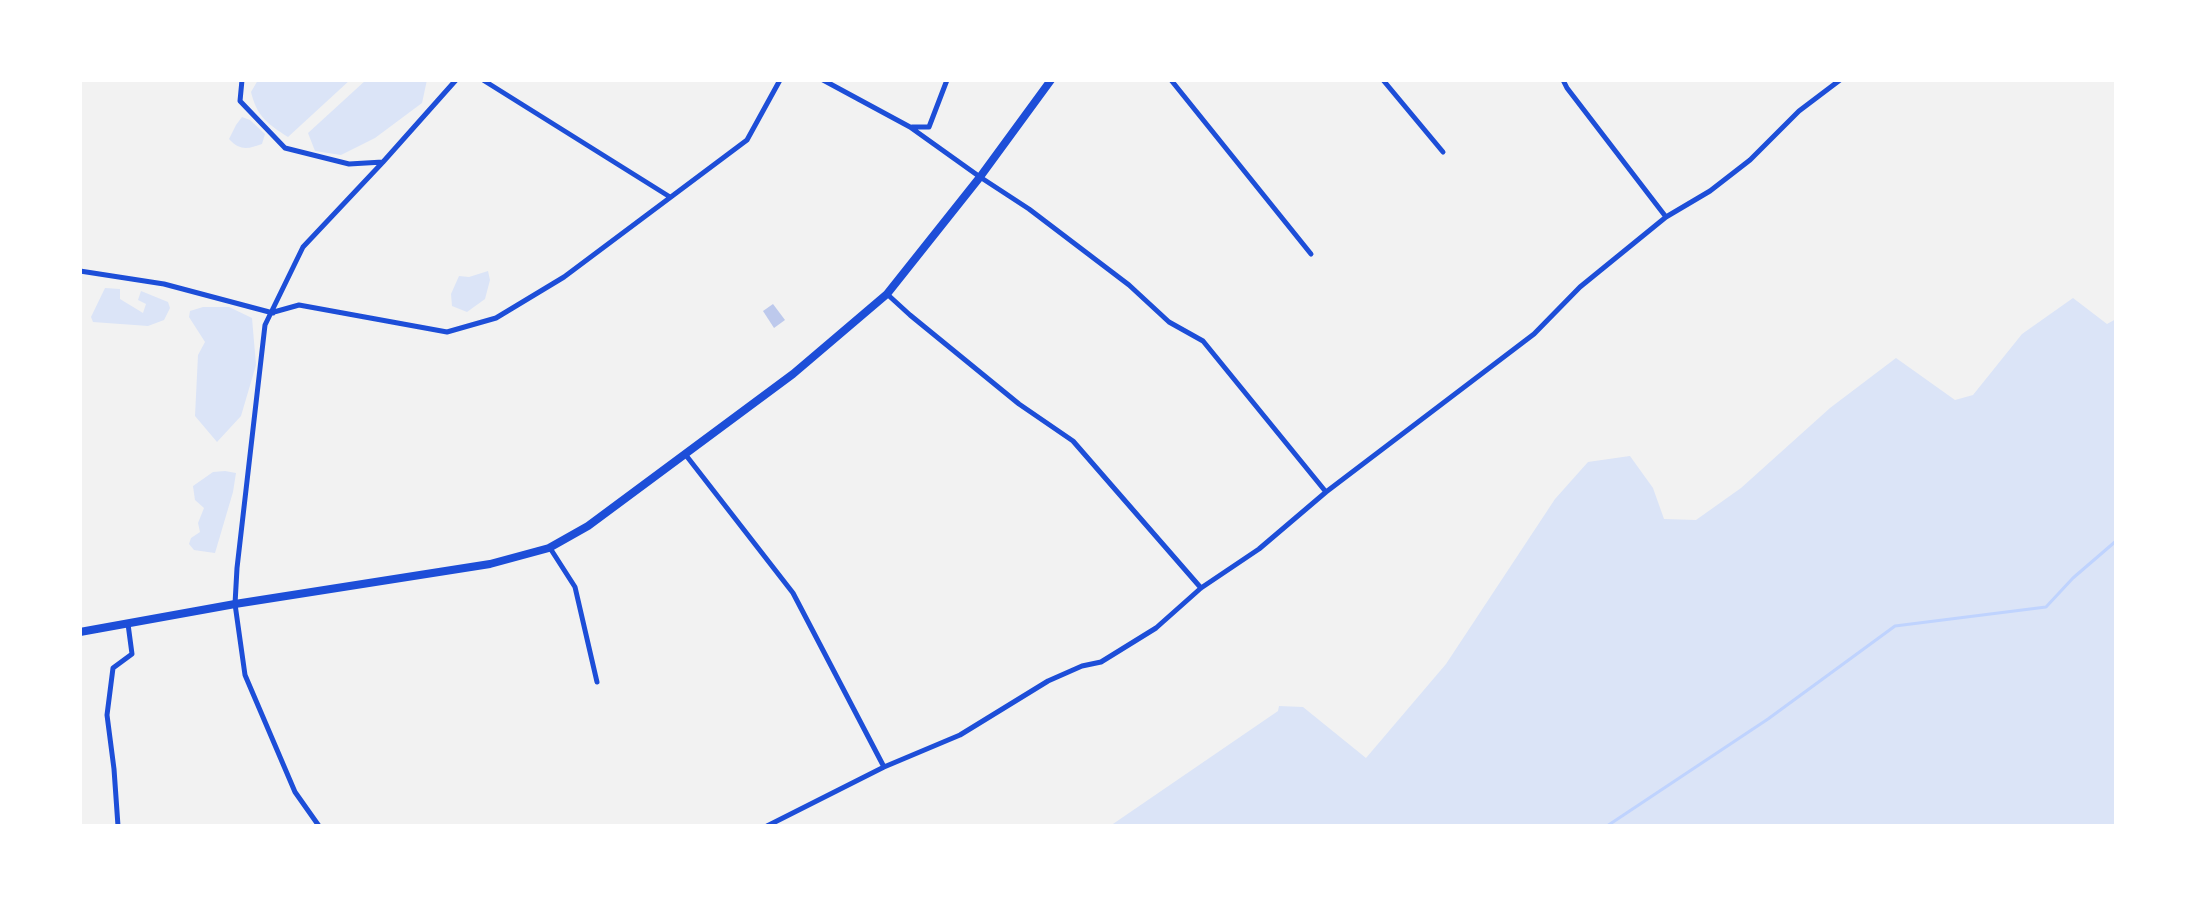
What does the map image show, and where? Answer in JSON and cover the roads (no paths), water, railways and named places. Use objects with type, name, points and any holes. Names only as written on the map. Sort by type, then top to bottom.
[{"type":"main road","points":[[80,632],[490,564],[549,548],[599,518],[793,374],[887,294],[980,177],[1051,80]]},
{"type":"street","points":[[242,80],[240,101],[285,148],[349,164],[383,162]]},
{"type":"street","points":[[319,826],[295,792],[245,675],[235,604],[265,325],[303,247],[456,80]]},
{"type":"street","points":[[483,80],[670,197]]},
{"type":"street","points":[[80,271],[164,284],[273,313],[299,305],[447,332],[496,318],[564,277],[747,140],[780,80]]},
{"type":"street","points":[[823,80],[910,127],[1029,209],[1117,276],[1169,322],[1203,341],[1326,492]]},
{"type":"street","points":[[910,127],[929,127],[947,80]]},
{"type":"street","points":[[1171,80],[1311,254]]},
{"type":"street","points":[[1383,80],[1443,152]]},
{"type":"street","points":[[1563,80],[1666,217]]},
{"type":"street","points":[[767,826],[884,767],[960,735],[1048,681],[1082,666],[1101,662],[1156,628],[1201,588],[1259,549],[1326,492],[1534,334],[1580,287],[1666,217],[1710,191],[1750,160],[1799,111],[1840,80]]},
{"type":"street","points":[[887,294],[1019,404],[1073,441],[1201,588]]},
{"type":"street","points":[[684,453],[793,593],[884,767]]},
{"type":"street","points":[[549,548],[575,587],[597,682]]},
{"type":"street","points":[[118,826],[107,715],[113,668],[132,654],[128,624]]},
{"type":"waterway","points":[[1607,826],[1768,719],[1895,626],[2046,607],[2073,578],[2116,541]]}]
